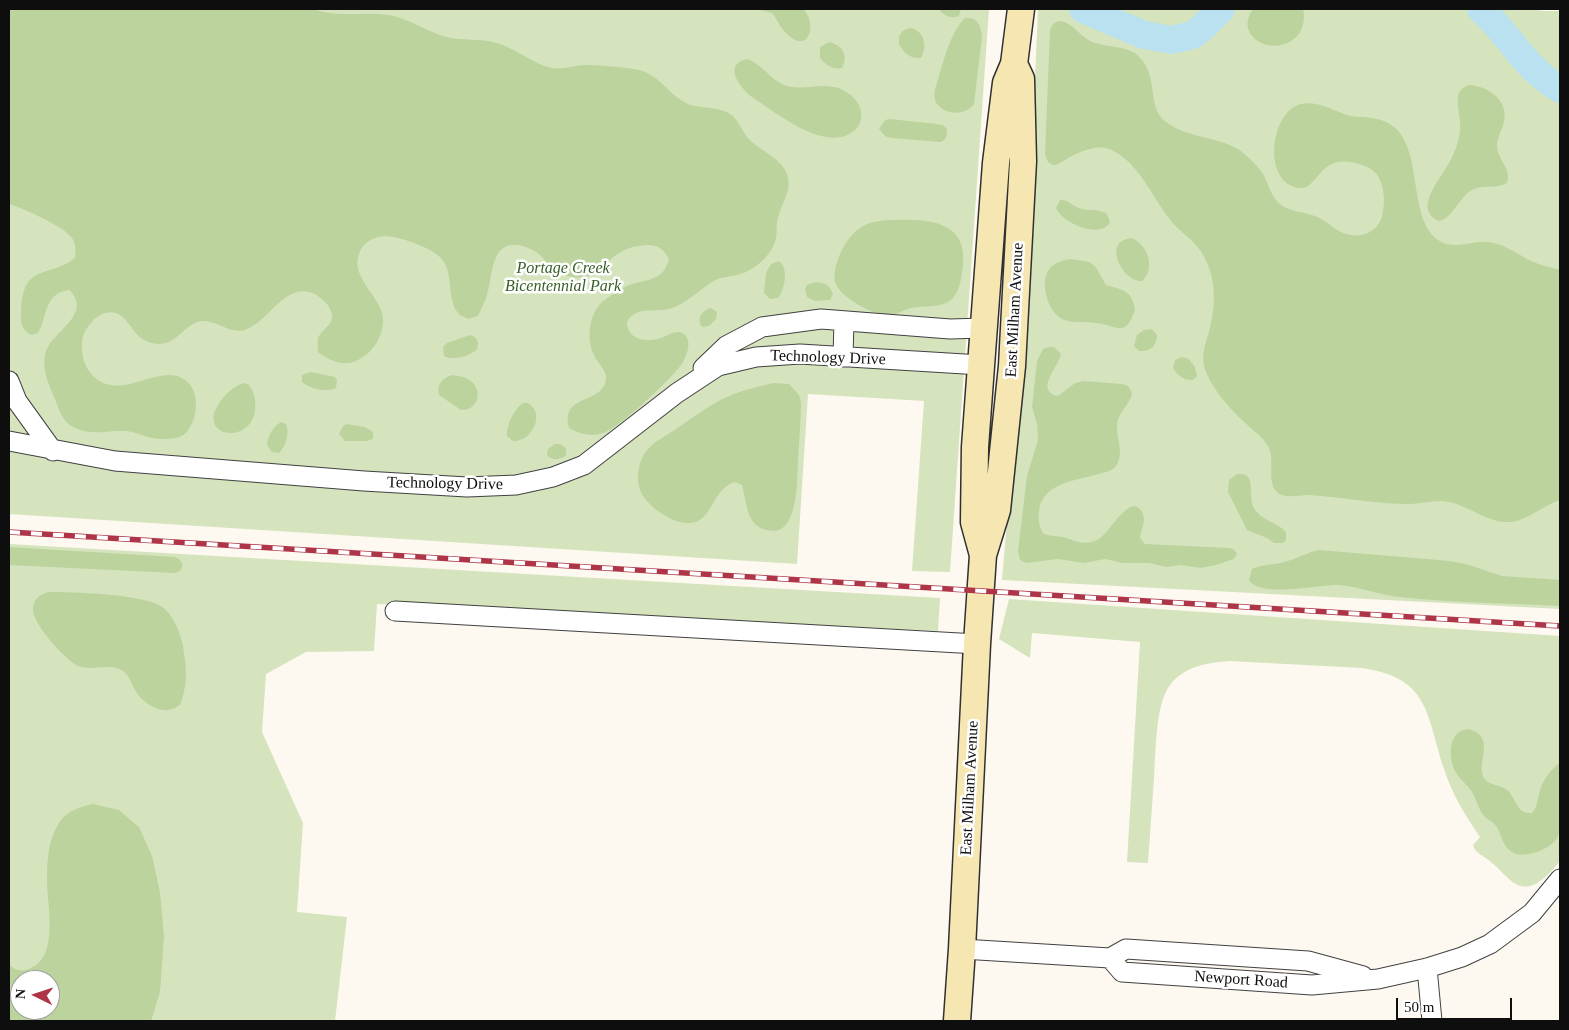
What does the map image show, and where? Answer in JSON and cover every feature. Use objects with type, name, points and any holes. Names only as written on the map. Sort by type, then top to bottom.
[{"type":"street","name":"East Milham Avenue","points":[[984,555],[974,522],[975,447],[996,162],[1006,82],[1014,64],[1021,9]]},
{"type":"street","name":"East Milham Avenue","points":[[956,1021],[962,949],[977,644],[984,555],[998,510],[1012,366],[1023,160],[1021,79],[1014,64]]},
{"type":"street","points":[[677,393],[726,346],[762,327],[821,319],[950,329],[984,328]]},
{"type":"street","points":[[843,357],[844,321]]},
{"type":"street","name":"Technology Drive","points":[[9,442],[115,461],[364,482],[467,487],[516,485],[553,477],[584,465],[677,393],[718,366],[756,357],[800,354],[981,365]]},
{"type":"street","points":[[9,381],[17,401],[53,450]]},
{"type":"street","points":[[395,611],[977,644]]},
{"type":"street","name":"Newport Road","points":[[962,949],[1110,958],[1126,949],[1308,961],[1378,980],[1462,958],[1490,944],[1532,913],[1560,878]]},
{"type":"street","points":[[1426,968],[1432,1021]]},
{"type":"green space","name":"Portage Creek Bicentennial Park","points":[[9,9],[989,9],[950,572],[912,571],[924,401],[808,394],[797,564],[9,514]]},
{"type":"green space","points":[[9,9],[313,9],[343,14],[384,14],[401,18],[446,37],[497,43],[541,65],[552,68],[589,65],[619,67],[646,72],[684,102],[693,106],[719,109],[729,113],[750,140],[782,165],[789,183],[778,218],[774,245],[766,257],[750,270],[715,280],[675,307],[665,310],[642,311],[630,318],[627,326],[636,337],[653,340],[675,332],[682,333],[687,338],[688,350],[678,369],[658,390],[621,422],[603,433],[590,435],[573,430],[569,428],[568,417],[571,409],[576,404],[598,393],[606,379],[605,373],[595,358],[590,342],[590,327],[594,313],[602,302],[613,294],[632,284],[651,279],[662,273],[669,259],[663,251],[652,245],[633,247],[614,256],[592,274],[585,277],[576,277],[566,276],[557,272],[539,254],[530,249],[516,245],[507,246],[502,249],[495,260],[484,304],[478,316],[468,319],[459,314],[452,301],[447,268],[441,258],[418,244],[385,236],[368,242],[361,250],[358,260],[359,272],[363,281],[382,312],[382,329],[372,350],[351,363],[331,360],[318,352],[319,336],[331,322],[332,315],[329,307],[323,300],[307,292],[297,292],[288,296],[263,319],[245,330],[230,329],[205,321],[198,322],[172,340],[159,344],[146,341],[117,313],[105,313],[98,316],[86,329],[83,338],[83,358],[89,371],[101,382],[114,385],[169,375],[181,377],[191,386],[196,406],[192,424],[187,432],[180,437],[155,439],[128,431],[87,432],[71,426],[62,416],[48,383],[44,366],[48,347],[74,315],[77,307],[76,299],[69,290],[55,296],[47,307],[38,333],[31,335],[23,328],[21,322],[26,285],[39,274],[75,258],[76,250],[72,238],[53,223],[9,204]]},
{"type":"green space","points":[[756,9],[803,9],[808,15],[810,22],[809,34],[802,41],[796,40],[784,31],[772,13]]},
{"type":"green space","points":[[939,9],[961,9],[959,16],[951,17],[945,15]]},
{"type":"green space","points":[[1038,9],[1528,9],[1560,11],[1560,609],[1002,580],[1025,309]]},
{"type":"green space","points":[[1253,9],[1303,9],[1302,29],[1289,42],[1269,45],[1259,42],[1252,36],[1248,28],[1248,19]]},
{"type":"green space","points":[[965,18],[976,20],[981,29],[982,37],[974,104],[966,110],[956,113],[945,111],[937,104],[935,91],[950,42],[959,24]]},
{"type":"green space","points":[[1058,21],[1067,23],[1092,42],[1127,49],[1136,54],[1144,62],[1148,71],[1156,108],[1166,122],[1183,131],[1229,145],[1241,151],[1261,171],[1270,191],[1281,205],[1293,211],[1319,217],[1348,235],[1362,235],[1374,229],[1383,211],[1384,193],[1382,184],[1378,176],[1371,169],[1364,166],[1348,162],[1331,164],[1312,183],[1303,188],[1290,185],[1282,178],[1274,156],[1278,129],[1283,118],[1291,109],[1301,104],[1321,105],[1351,116],[1381,120],[1396,128],[1405,141],[1411,158],[1421,213],[1428,229],[1438,240],[1451,245],[1480,242],[1499,244],[1526,259],[1560,270],[1560,500],[1523,519],[1502,522],[1492,520],[1449,502],[1397,504],[1308,495],[1289,496],[1278,493],[1272,484],[1271,453],[1269,448],[1260,436],[1225,402],[1210,381],[1204,366],[1204,351],[1214,306],[1214,294],[1211,272],[1201,252],[1172,222],[1137,171],[1120,155],[1109,149],[1092,148],[1055,165],[1050,164],[1047,159],[1045,154],[1050,30],[1053,24]]},
{"type":"green space","points":[[910,28],[919,32],[923,39],[924,49],[921,58],[908,55],[899,44],[901,33]]},
{"type":"green space","points":[[829,42],[834,43],[843,51],[845,59],[842,68],[830,66],[820,58],[820,47]]},
{"type":"green space","points":[[747,59],[757,64],[784,85],[791,87],[827,86],[841,89],[852,96],[858,104],[861,121],[856,129],[849,134],[839,137],[816,135],[796,126],[749,95],[741,86],[734,70],[740,62]]},
{"type":"green space","points":[[1469,85],[1490,91],[1496,96],[1503,107],[1505,114],[1504,122],[1498,138],[1497,148],[1507,170],[1507,183],[1474,189],[1465,195],[1450,214],[1438,221],[1431,216],[1428,210],[1428,203],[1430,195],[1456,148],[1460,128],[1458,95],[1464,87]]},
{"type":"green space","points":[[885,120],[943,125],[947,129],[946,137],[941,142],[891,138],[885,136],[879,129]]},
{"type":"green space","points":[[1060,200],[1083,209],[1103,212],[1107,214],[1110,222],[1099,230],[1073,224],[1060,214],[1056,208]]},
{"type":"green space","points":[[916,220],[941,225],[951,230],[959,239],[963,251],[963,267],[961,280],[952,299],[942,304],[911,308],[896,314],[886,315],[863,308],[840,291],[834,275],[839,255],[847,242],[863,226],[872,222]]},
{"type":"green space","points":[[1132,238],[1142,246],[1148,258],[1149,270],[1142,281],[1128,276],[1122,269],[1116,253],[1118,246],[1123,241]]},
{"type":"green space","points":[[1071,259],[1089,262],[1095,266],[1106,285],[1126,292],[1132,298],[1135,310],[1128,325],[1120,328],[1096,323],[1070,321],[1062,319],[1057,315],[1046,295],[1045,280],[1050,268],[1062,261]]},
{"type":"green space","points":[[779,261],[784,269],[784,285],[778,298],[770,299],[764,293],[766,273],[771,264]]},
{"type":"green space","points":[[816,282],[825,284],[830,288],[833,294],[830,300],[815,301],[807,297],[805,289],[807,285]]},
{"type":"green space","points":[[711,308],[717,312],[716,319],[709,326],[702,327],[700,324],[701,315]]},
{"type":"green space","points":[[1152,329],[1157,335],[1154,345],[1152,348],[1139,351],[1134,346],[1137,335],[1144,330]]},
{"type":"green space","points":[[470,335],[475,337],[478,342],[477,349],[474,352],[457,358],[444,356],[443,347],[447,343]]},
{"type":"green space","points":[[1054,347],[1061,354],[1048,384],[1048,389],[1051,393],[1058,396],[1075,383],[1084,381],[1124,384],[1132,394],[1121,413],[1117,425],[1120,456],[1116,466],[1106,472],[1062,484],[1046,495],[1041,502],[1039,515],[1040,526],[1044,534],[1080,542],[1092,542],[1102,537],[1124,512],[1135,506],[1140,509],[1144,516],[1140,538],[1145,544],[1229,548],[1237,553],[1234,559],[1201,568],[1181,565],[1167,567],[1149,563],[1123,563],[1105,559],[1084,563],[1058,559],[1026,563],[1020,560],[1018,551],[1027,476],[1038,440],[1037,424],[1032,407],[1037,361],[1043,349]]},
{"type":"green space","points":[[1182,357],[1189,359],[1195,367],[1197,376],[1193,380],[1187,380],[1182,377],[1173,368],[1175,360]]},
{"type":"green space","points":[[311,372],[335,377],[337,380],[336,388],[323,390],[302,382],[302,375]]},
{"type":"green space","points":[[452,375],[467,379],[475,385],[478,395],[475,404],[471,407],[461,410],[439,395],[439,385]]},
{"type":"green space","points":[[244,383],[249,385],[255,397],[255,411],[251,422],[244,429],[235,433],[219,430],[215,424],[214,416],[218,405],[229,391]]},
{"type":"green space","points":[[773,383],[789,384],[799,395],[801,402],[796,497],[790,518],[783,527],[773,531],[757,526],[749,515],[742,485],[735,482],[727,485],[704,517],[690,523],[678,522],[666,516],[647,501],[640,488],[638,473],[642,458],[651,446],[700,412],[729,396]]},
{"type":"green space","points":[[523,403],[528,403],[533,408],[536,420],[534,427],[526,437],[513,441],[507,436],[509,423],[514,413]]},
{"type":"green space","points":[[282,422],[286,424],[287,428],[285,443],[279,453],[272,452],[267,445],[268,438],[274,428]]},
{"type":"green space","points":[[346,424],[365,427],[373,432],[373,439],[367,441],[345,441],[339,434]]},
{"type":"green space","points":[[555,444],[560,444],[566,448],[566,455],[562,458],[551,458],[547,455],[548,449]]},
{"type":"green space","points":[[1237,474],[1248,476],[1251,485],[1252,503],[1257,512],[1286,532],[1286,540],[1283,543],[1274,543],[1247,530],[1228,492],[1229,480]]},
{"type":"green space","points":[[9,544],[940,598],[938,631],[377,604],[374,651],[306,652],[266,674],[262,732],[303,823],[297,912],[347,917],[335,1021],[9,1021]]},
{"type":"green space","points":[[9,547],[175,557],[180,560],[182,567],[179,572],[175,573],[9,565]]},
{"type":"green space","points":[[1319,550],[1450,561],[1466,564],[1502,576],[1560,580],[1560,606],[1420,599],[1392,596],[1337,585],[1290,589],[1264,588],[1255,585],[1249,580],[1252,569],[1289,561]]},
{"type":"green space","points":[[48,592],[123,596],[151,602],[166,610],[180,634],[186,667],[184,692],[180,705],[164,710],[149,705],[135,690],[125,673],[118,668],[84,668],[72,663],[51,642],[35,617],[33,611],[37,598]]},
{"type":"green space","points":[[1009,599],[1560,636],[1560,861],[1541,881],[1529,886],[1522,886],[1513,882],[1476,851],[1473,845],[1480,837],[1451,787],[1422,702],[1413,690],[1401,680],[1384,673],[1362,668],[1229,661],[1204,664],[1189,670],[1176,679],[1165,693],[1161,704],[1157,730],[1148,863],[1127,862],[1140,642],[1032,633],[1030,658],[999,639]]},
{"type":"green space","points":[[1469,729],[1477,733],[1484,743],[1482,770],[1485,779],[1508,791],[1520,809],[1527,813],[1534,811],[1544,781],[1552,769],[1560,763],[1560,830],[1555,841],[1544,849],[1523,855],[1509,850],[1504,844],[1496,826],[1482,813],[1472,792],[1455,771],[1451,758],[1453,739],[1462,730]]},
{"type":"green space","points":[[93,804],[119,810],[139,827],[152,856],[160,892],[164,936],[160,992],[151,1021],[9,1021],[9,964],[18,970],[10,970],[10,1020],[60,1020],[60,970],[23,970],[39,963],[45,954],[50,930],[47,866],[52,837],[61,820],[78,808]]},
{"type":"waterway","points":[[1083,9],[1144,35],[1171,40],[1193,35],[1221,9]]},
{"type":"waterway","points":[[1481,9],[1527,61],[1547,81],[1560,89]]},
{"type":"railway","points":[[9,532],[1560,626]]}]
